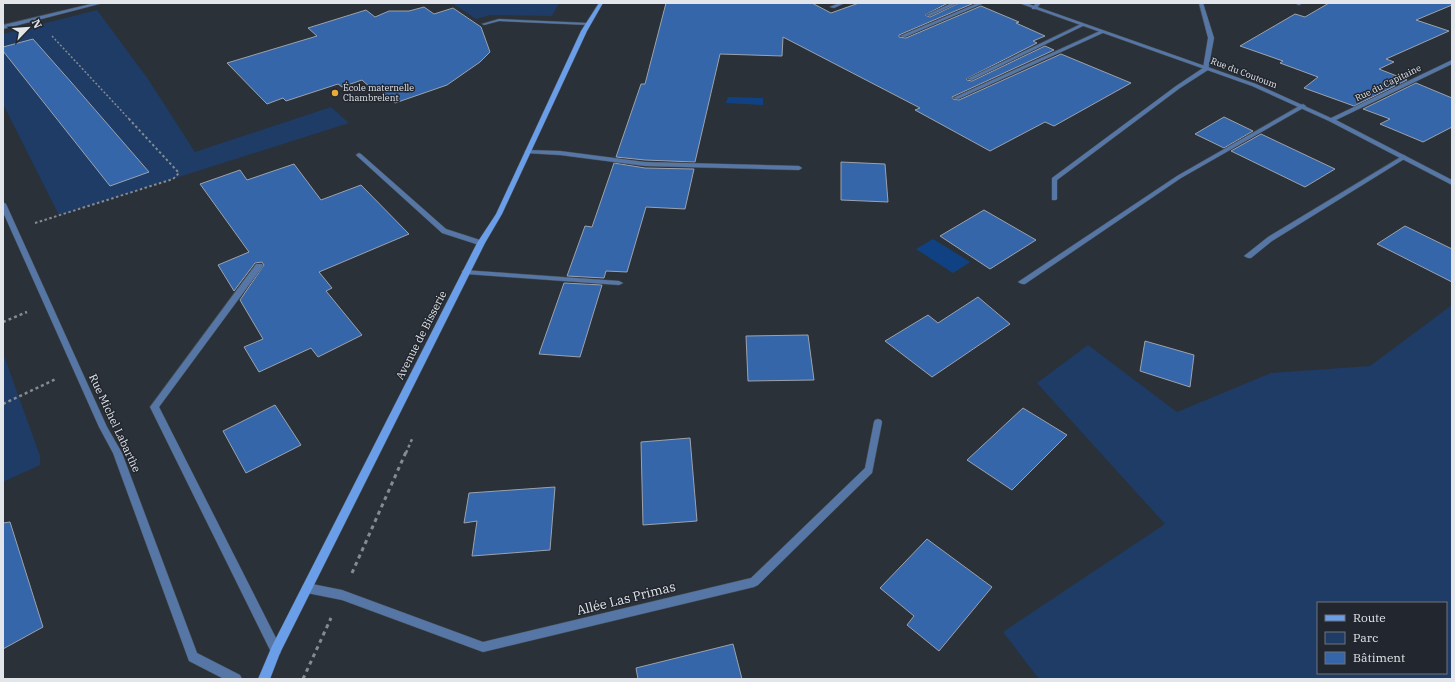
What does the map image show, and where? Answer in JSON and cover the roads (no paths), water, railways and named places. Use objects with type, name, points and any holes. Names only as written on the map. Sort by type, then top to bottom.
[{"type":"street","points":[[3,27],[101,3]]},
{"type":"street","name":"Avenue de Bisserie","points":[[264,679],[276,650],[466,272],[481,243],[499,214],[588,24],[601,3]]},
{"type":"street","points":[[832,7],[843,3]]},
{"type":"street","points":[[928,14],[956,3]]},
{"type":"street","points":[[903,36],[982,3]]},
{"type":"street","name":"Rue du Coutoum","points":[[1021,3],[1254,85],[1331,120],[1452,183]]},
{"type":"street","points":[[1034,8],[1039,3]]},
{"type":"street","points":[[1054,199],[1054,179],[1178,87],[1206,69],[1211,38],[1201,3]]},
{"type":"street","points":[[484,24],[499,20],[588,24]]},
{"type":"street","points":[[970,79],[1084,25]]},
{"type":"street","points":[[956,98],[1102,32]]},
{"type":"street","name":"Rue du Capitaine","points":[[1331,120],[1452,62]]},
{"type":"street","points":[[1022,282],[1179,177],[1302,106]]},
{"type":"street","points":[[527,152],[560,153],[645,164],[799,168]]},
{"type":"street","points":[[359,155],[444,231],[481,243]]},
{"type":"street","points":[[1248,256],[1270,239],[1404,157]]},
{"type":"street","name":"Rue Michel Labarthe","points":[[3,204],[102,427],[117,453],[193,657],[236,679]]},
{"type":"street","points":[[259,266],[154,407],[276,650]]},
{"type":"street","points":[[466,272],[619,283]]},
{"type":"street","name":"Allée Las Primas","points":[[307,588],[342,595],[483,647],[754,582],[869,470],[878,422]]},
{"type":"place","name":"École maternelle Chambrelent","points":[[335,93]]}]
